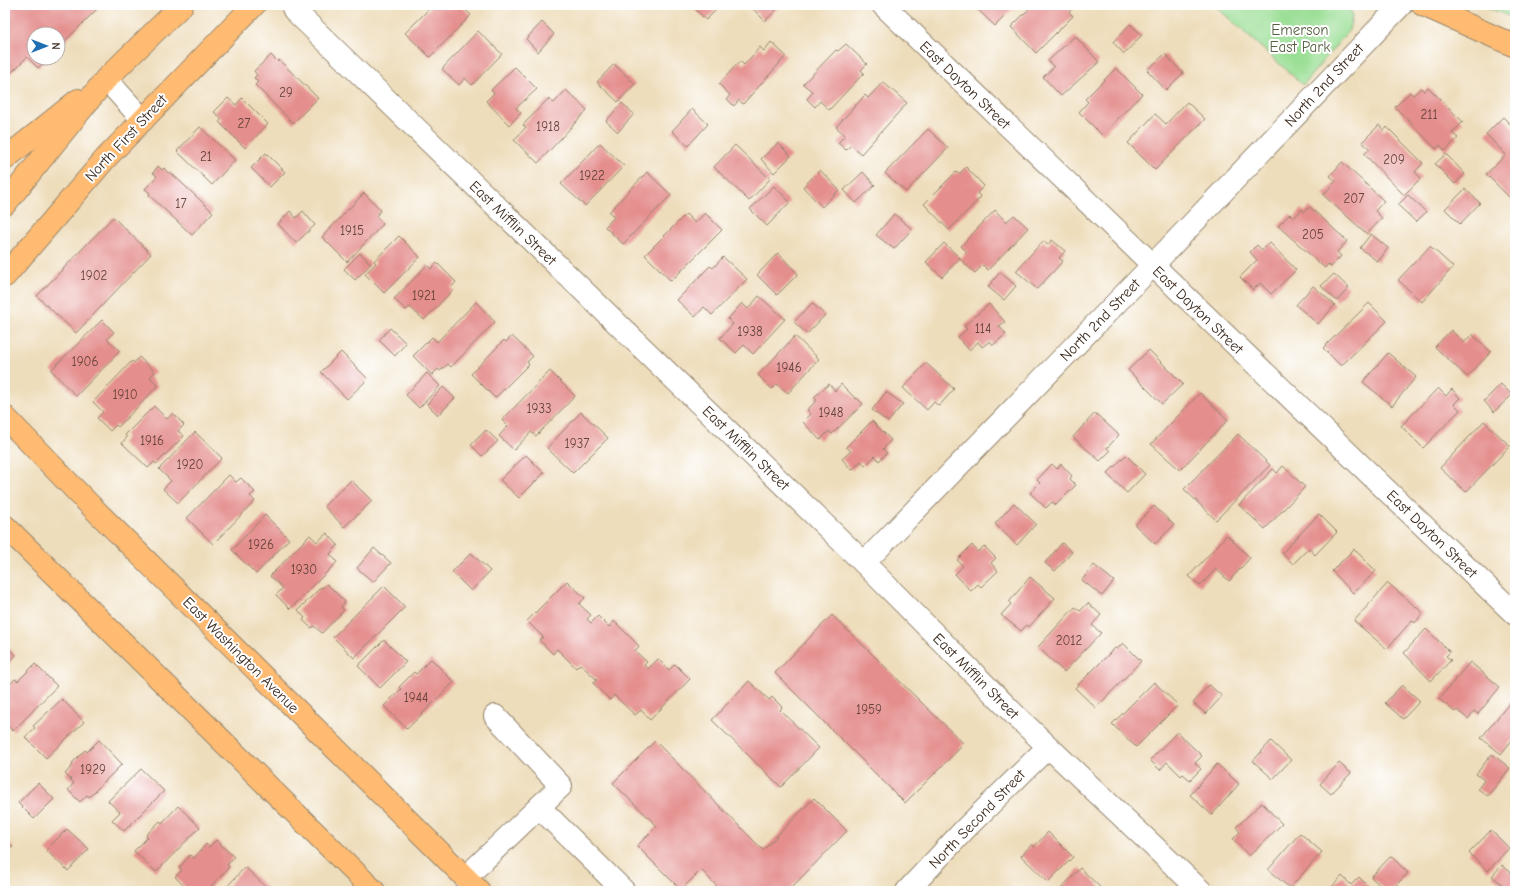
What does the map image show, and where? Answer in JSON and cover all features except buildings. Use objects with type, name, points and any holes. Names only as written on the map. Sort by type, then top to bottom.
[{"type":"main road","points":[[5,159],[106,79],[182,5]]},
{"type":"main road","name":"North First Street","points":[[5,276],[91,174],[254,5]]},
{"type":"main road","points":[[1423,5],[1515,46]]},
{"type":"main road","points":[[5,204],[106,79]]},
{"type":"main road","name":"East Washington Avenue","points":[[5,417],[87,502],[472,885]]},
{"type":"main road","points":[[5,526],[374,891]]},
{"type":"street","name":"East Mifflin Street","points":[[292,5],[294,10],[300,16],[864,563],[1048,747],[1201,891]]},
{"type":"street","name":"East Dayton Street","points":[[883,5],[1152,266],[1515,614]]},
{"type":"street","name":"North 2nd Street","points":[[864,563],[1152,266],[1401,5]]},
{"type":"street","points":[[106,79],[143,120]]},
{"type":"street","points":[[472,885],[539,807],[561,786],[495,716]]},
{"type":"street","name":"North Second Street","points":[[907,891],[966,828],[1048,747]]},
{"type":"street","points":[[539,807],[624,891]]},
{"type":"green space","name":"Emerson East Park","points":[[1214,5],[1350,5],[1352,16],[1349,30],[1303,85]]},
{"type":"green space","points":[[1482,5],[1515,5],[1515,19]]}]
